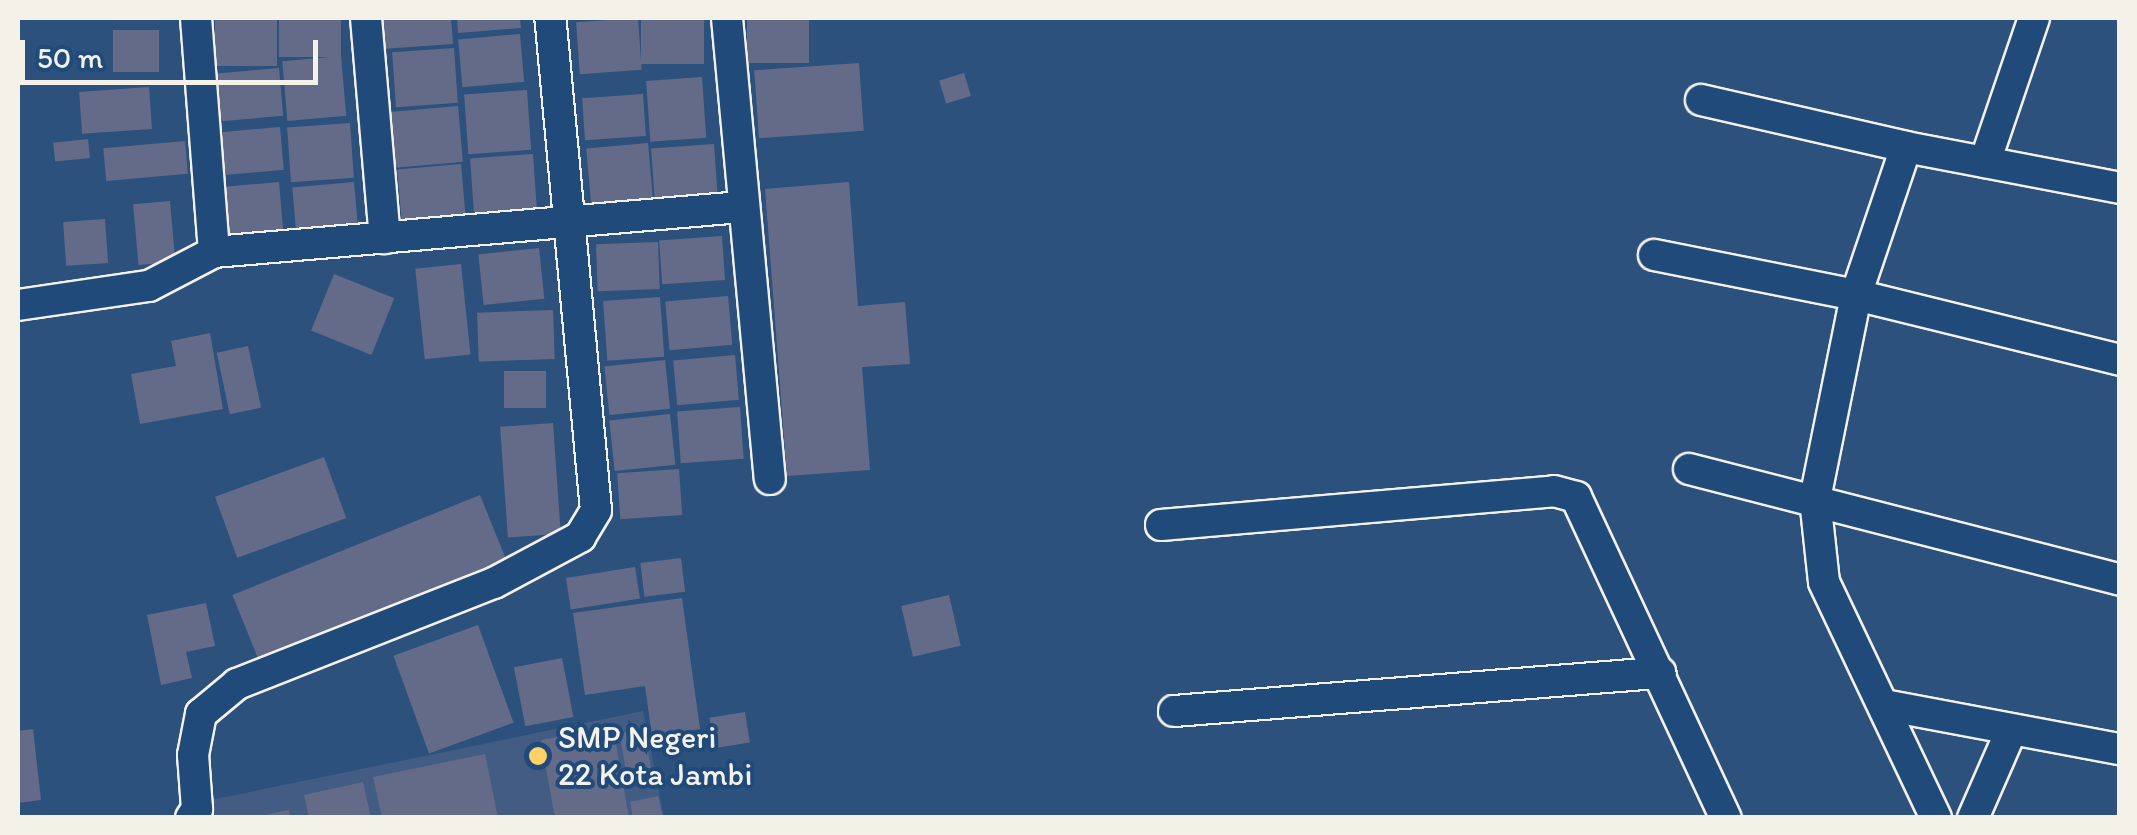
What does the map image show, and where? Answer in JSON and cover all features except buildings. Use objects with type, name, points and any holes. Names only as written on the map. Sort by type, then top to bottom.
[{"type":"street","points":[[196,18],[214,252]]},
{"type":"street","points":[[366,18],[385,238]]},
{"type":"street","points":[[191,818],[197,809],[192,755],[202,714],[237,684],[494,584],[580,538],[596,510],[597,463],[568,223],[550,18]]},
{"type":"street","points":[[726,18],[770,479]]},
{"type":"street","points":[[1985,162],[2034,18]]},
{"type":"street","points":[[1702,100],[1906,147],[2120,188]]},
{"type":"street","points":[[1906,147],[1856,295],[1815,499],[1824,582],[1936,818]]},
{"type":"street","points":[[18,304],[149,286],[214,252],[742,207]]},
{"type":"street","points":[[1654,256],[1856,295],[2120,360]]},
{"type":"street","points":[[1689,469],[2120,580]]},
{"type":"street","points":[[1161,525],[1554,491],[1576,497],[1726,818]]},
{"type":"street","points":[[1174,710],[1661,673]]},
{"type":"street","points":[[1884,705],[2111,750]]},
{"type":"street","points":[[1973,818],[2011,731]]},
{"type":"shaded area","name":"SMP Negeri 22 Kota Jambi","points":[[643,711],[664,817],[209,818],[206,801]]},
{"type":"place","name":"SMP Negeri 22 Kota Jambi","points":[[538,756]]}]
